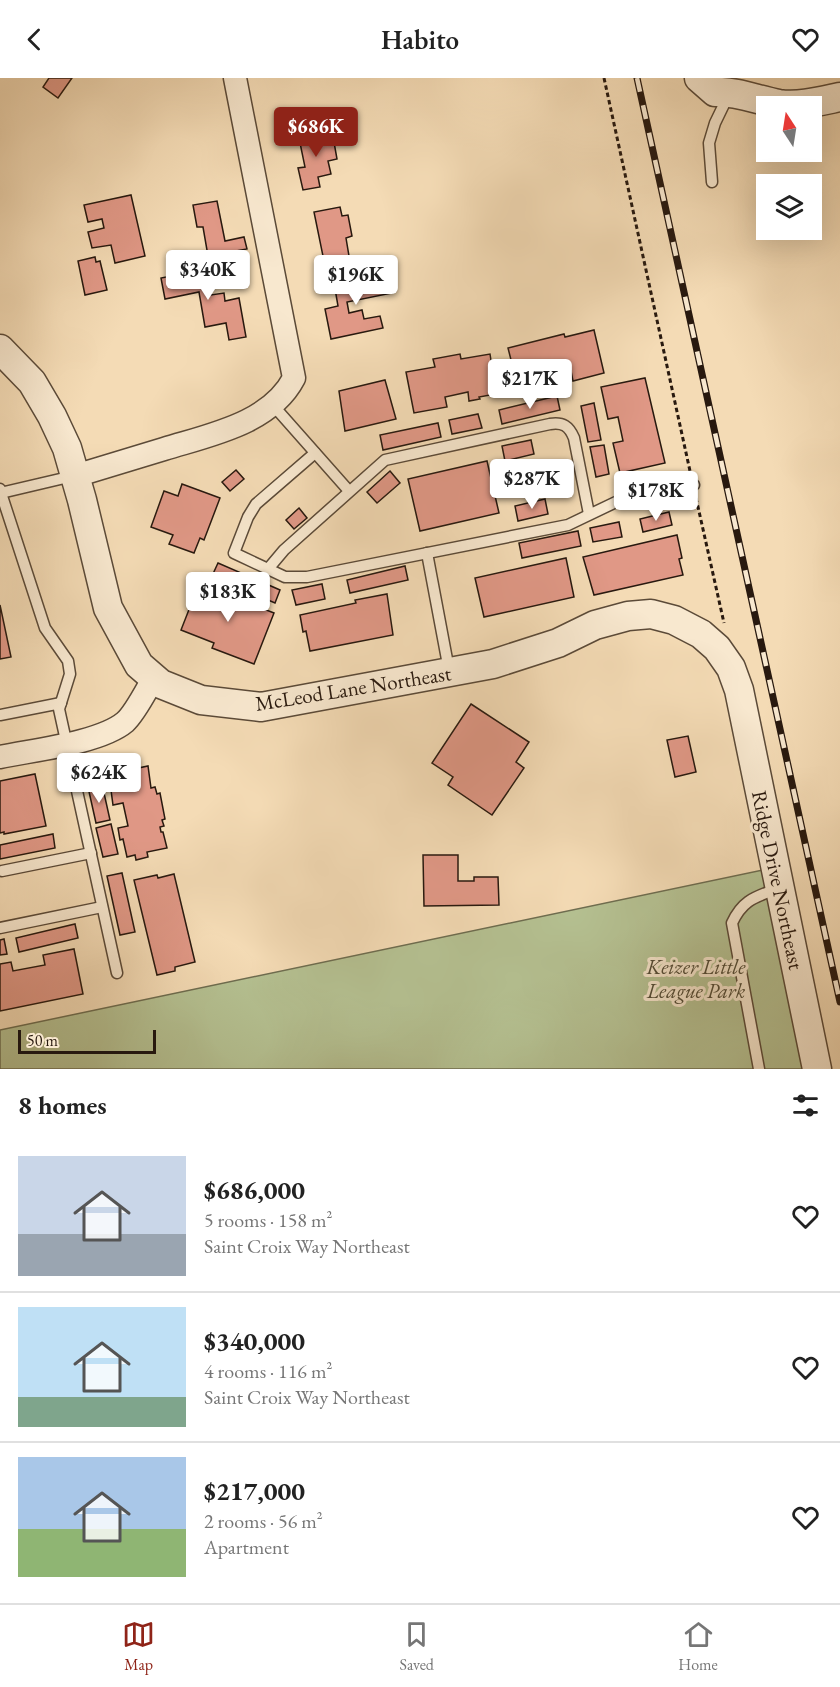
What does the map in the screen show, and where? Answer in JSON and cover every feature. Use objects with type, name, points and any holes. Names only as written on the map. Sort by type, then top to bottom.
[{"type":"street","points":[[75,476],[225,430],[252,418],[289,388],[294,378],[235,78]]},
{"type":"street","points":[[699,78],[715,92],[728,85],[782,104],[840,97]]},
{"type":"street","name":"McLeod Lane Northeast","points":[[0,349],[32,382],[52,416],[75,476],[108,608],[139,664],[161,684],[201,700],[261,707],[493,664],[558,643],[595,625],[628,616],[651,614],[674,620],[701,634],[717,648],[731,668],[739,690]]},
{"type":"street","points":[[0,758],[109,732],[126,721],[153,679]]},
{"type":"street","name":"Ridge Drive Northeast","points":[[739,690],[817,1069]]},
{"type":"lane","points":[[712,182],[709,143],[728,85]]},
{"type":"lane","points":[[272,404],[349,491]]},
{"type":"lane","points":[[268,569],[284,550],[385,460],[558,423],[565,425],[574,438],[589,514]]},
{"type":"lane","points":[[315,453],[256,504],[248,516],[234,553],[285,577],[308,576],[568,525],[618,501],[694,485]]},
{"type":"lane","points":[[75,476],[1,491],[45,628],[68,661],[70,674],[59,709],[117,973]]},
{"type":"lane","points":[[427,553],[449,672]]},
{"type":"lane","points":[[0,716],[61,703]]},
{"type":"lane","points":[[2,871],[91,854]]},
{"type":"lane","points":[[759,1069],[732,923],[737,911],[746,901],[779,888]]},
{"type":"lane","points":[[0,928],[102,907]]},
{"type":"path","points":[[604,78],[727,633]]},
{"type":"green space","name":"Keizer Little League Park","points":[[768,869],[809,1069],[0,1069],[0,1030]]},
{"type":"building","points":[[49,78],[72,78],[58,98],[43,87]]},
{"type":"building","points":[[332,131],[337,159],[328,161],[331,174],[318,177],[320,187],[303,190],[298,168],[305,167],[299,138]]},
{"type":"building","points":[[131,195],[145,256],[115,263],[111,245],[92,248],[88,232],[104,228],[102,219],[88,222],[84,205]]},
{"type":"building","points":[[217,201],[225,241],[244,237],[247,249],[208,256],[203,227],[197,227],[193,205]]},
{"type":"building","points":[[340,207],[342,216],[348,215],[352,236],[346,238],[349,256],[324,261],[314,212]]},
{"type":"building","points":[[95,257],[96,262],[100,261],[107,290],[85,295],[78,261]]},
{"type":"building","points":[[206,269],[211,295],[224,293],[225,301],[239,298],[246,337],[229,340],[226,323],[205,327],[199,292],[165,299],[161,278]]},
{"type":"building","points":[[388,273],[392,293],[347,302],[349,313],[362,310],[364,319],[380,316],[383,328],[331,339],[325,309],[338,306],[334,283]]},
{"type":"building","points":[[594,330],[604,373],[573,381],[571,371],[539,378],[541,387],[519,392],[508,348],[564,334],[565,337]]},
{"type":"building","points":[[460,354],[461,359],[490,354],[493,373],[497,373],[501,393],[469,401],[468,392],[445,397],[447,407],[414,413],[406,372],[435,367],[433,359]]},
{"type":"building","points":[[645,378],[665,463],[620,473],[613,443],[623,441],[618,417],[608,419],[601,387]]},
{"type":"building","points":[[385,380],[396,419],[345,431],[339,391]]},
{"type":"building","points":[[557,396],[560,410],[502,424],[499,410]]},
{"type":"building","points":[[594,403],[601,440],[588,442],[581,406]]},
{"type":"building","points":[[478,414],[482,428],[452,434],[449,420]]},
{"type":"building","points":[[438,423],[441,437],[383,450],[380,435]]},
{"type":"building","points":[[531,440],[534,454],[505,461],[502,446]]},
{"type":"building","points":[[604,445],[609,474],[596,477],[590,447]]},
{"type":"building","points":[[487,461],[499,513],[420,531],[408,479]]},
{"type":"building","points":[[236,470],[244,479],[230,491],[222,482]]},
{"type":"building","points":[[390,471],[400,483],[377,503],[367,492]]},
{"type":"building","points":[[182,484],[220,498],[204,540],[200,538],[194,553],[169,544],[173,535],[151,527],[164,491],[178,496]]},
{"type":"building","points":[[545,499],[548,514],[518,521],[515,506]]},
{"type":"building","points":[[299,508],[307,518],[294,529],[286,520]]},
{"type":"building","points":[[669,512],[672,525],[643,532],[640,519]]},
{"type":"building","points":[[619,522],[622,537],[593,542],[590,528]]},
{"type":"building","points":[[578,531],[581,546],[522,558],[519,543]]},
{"type":"building","points":[[677,535],[683,575],[594,595],[583,557]]},
{"type":"building","points":[[566,558],[574,597],[484,617],[475,578]]},
{"type":"building","points":[[218,563],[280,590],[275,603],[212,576]]},
{"type":"building","points":[[405,566],[408,580],[350,593],[347,580]]},
{"type":"building","points":[[199,584],[274,613],[254,664],[212,648],[214,643],[181,630]]},
{"type":"building","points":[[322,584],[325,599],[296,605],[292,590]]},
{"type":"building","points":[[387,594],[393,635],[310,651],[300,615]]},
{"type":"building","points":[[0,605],[11,657],[0,659]]},
{"type":"building","points":[[471,704],[529,742],[516,762],[524,768],[492,815],[448,785],[453,777],[432,763]]},
{"type":"building","points":[[688,736],[696,772],[675,777],[667,740]]},
{"type":"building","points":[[128,766],[129,770],[148,766],[151,788],[155,787],[157,794],[160,793],[165,819],[162,820],[164,826],[160,827],[167,848],[147,852],[148,857],[136,860],[135,855],[127,857],[123,839],[120,840],[118,828],[128,826],[123,803],[113,805],[109,775],[116,773],[115,769]]},
{"type":"building","points":[[35,774],[46,826],[0,833],[0,781]]},
{"type":"building","points":[[102,784],[110,820],[96,823],[88,787]]},
{"type":"building","points":[[111,824],[118,854],[103,857],[96,828]]},
{"type":"building","points":[[53,834],[55,848],[0,859],[0,845]]},
{"type":"building","points":[[423,855],[458,855],[458,881],[474,881],[474,877],[498,877],[499,905],[424,906]]},
{"type":"building","points":[[122,873],[135,932],[120,935],[107,876]]},
{"type":"building","points":[[174,874],[195,962],[175,967],[175,971],[157,975],[134,880]]},
{"type":"building","points":[[75,924],[78,938],[19,952],[16,938]]},
{"type":"building","points":[[4,939],[7,954],[0,955],[0,940]]},
{"type":"building","points":[[74,949],[83,994],[0,1011],[0,964],[11,962],[13,971],[45,965],[43,955]]},
{"type":"railway","points":[[637,78],[840,1002]]}]
